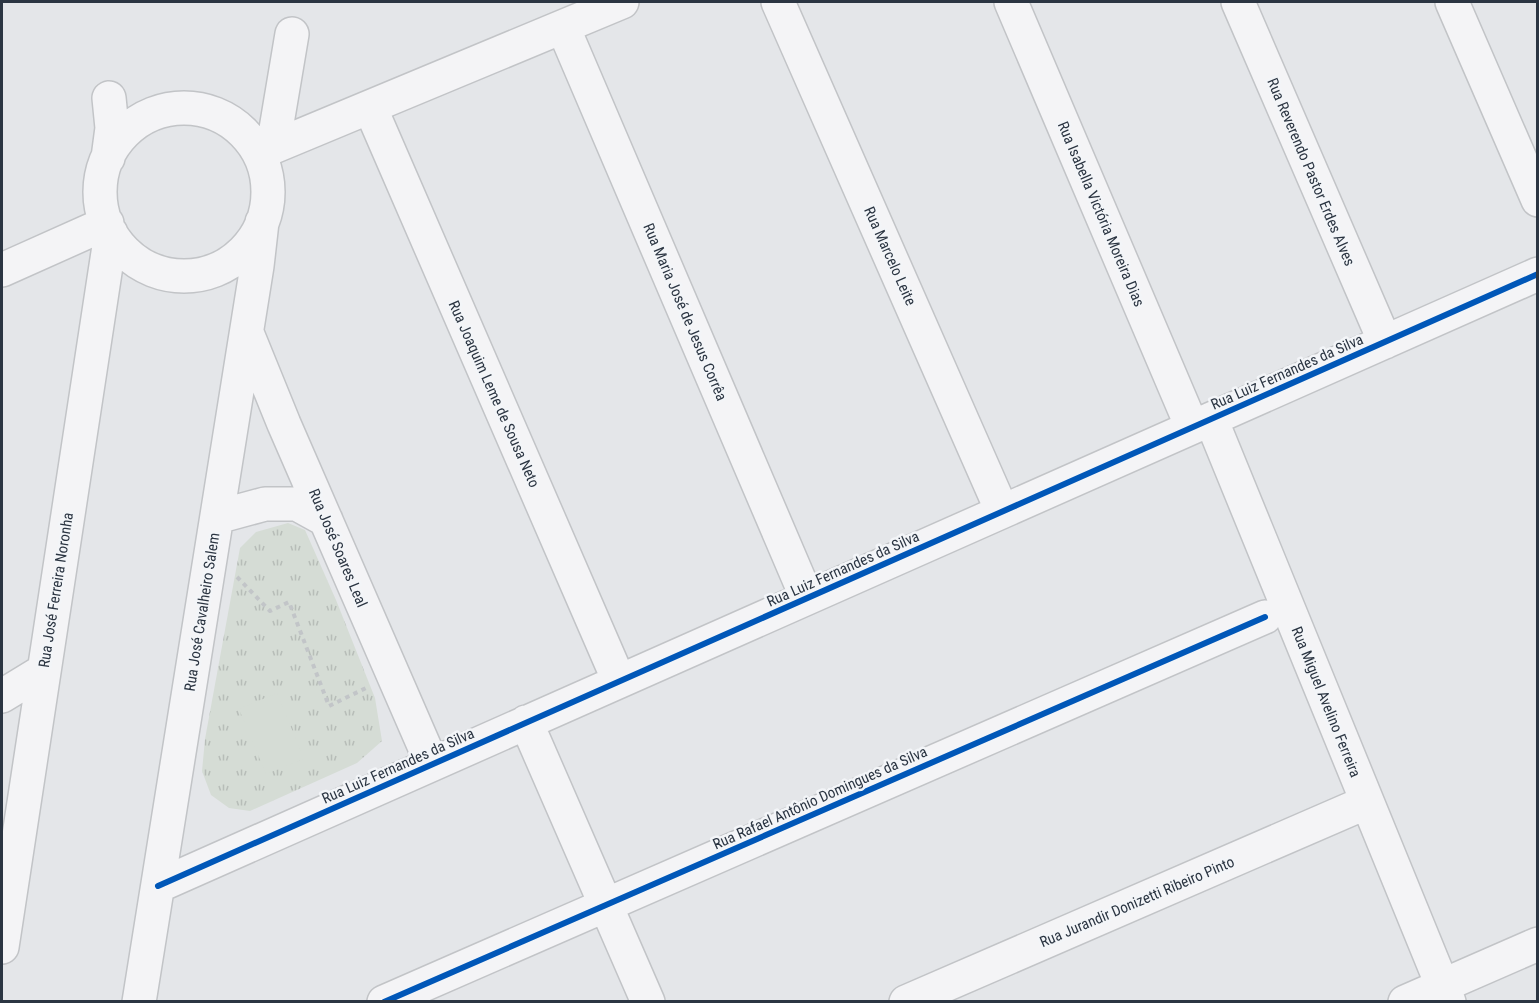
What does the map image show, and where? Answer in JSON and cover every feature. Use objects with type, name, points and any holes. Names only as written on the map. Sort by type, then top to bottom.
[{"type":"street","points":[[266,150],[622,2]]},
{"type":"street","name":"Rua Marcelo Leite","points":[[778,2],[1002,511]]},
{"type":"street","name":"Rua Isabella Victória Moreira Dias","points":[[1011,2],[1201,423]]},
{"type":"street","name":"Rua Reverendo Pastor Erdes Alves","points":[[1238,2],[1385,342]]},
{"type":"street","points":[[1452,2],[1538,200]]},
{"type":"street","name":"Rua Maria José de Jesus Corrêa","points":[[563,27],[807,598]]},
{"type":"street","points":[[109,98],[112,128],[108,158],[101,183],[101,200],[109,228],[126,253],[147,267],[163,273],[180,276],[197,275],[220,267],[240,254],[251,242],[262,222],[268,197],[266,150],[292,34]]},
{"type":"street","name":"Rua Joaquim Leme de Sousa Neto","points":[[370,107],[619,681]]},
{"type":"street","points":[[108,158],[121,137],[133,125],[162,111],[178,108],[202,110],[224,117],[266,150]]},
{"type":"street","name":"Rua José Cavalheiro Salem","points":[[139,1002],[247,331],[262,222]]},
{"type":"street","points":[[2,270],[109,228]]},
{"type":"street","name":"Rua José Ferreira Noronha","points":[[2,941],[8,847],[44,671],[109,228]]},
{"type":"street","name":"Rua Luiz Fernandes da Silva","points":[[158,886],[1538,274]]},
{"type":"street","name":"Rua José Soares Leal","points":[[247,331],[432,764]]},
{"type":"street","name":"Rua Miguel Avelino Ferreira","points":[[1201,423],[1367,802],[1446,994]]},
{"type":"street","points":[[217,516],[265,504],[297,504],[326,520]]},
{"type":"street","name":"Rua Rafael Antônio Domingues da Silva","points":[[384,1002],[1265,617]]},
{"type":"street","points":[[2,696],[44,671]]},
{"type":"street","points":[[526,722],[648,1002]]},
{"type":"street","name":"Rua Jurandir Donizetti Ribeiro Pinto","points":[[906,1002],[1367,802]]},
{"type":"street","points":[[1405,1002],[1446,994],[1538,944]]},
{"type":"path","points":[[212,550],[270,611],[289,602],[329,706],[393,675]]},
{"type":"green space","points":[[288,523],[305,530],[336,600],[375,698],[382,741],[357,763],[250,811],[229,808],[211,795],[202,771],[205,739],[240,548],[256,532]]},
{"type":"green space","points":[[277,693],[304,759],[266,774],[239,709]]},
{"type":"cycle path","points":[[158,886],[1538,274]]},
{"type":"cycle path","points":[[384,1002],[1265,617]]}]
